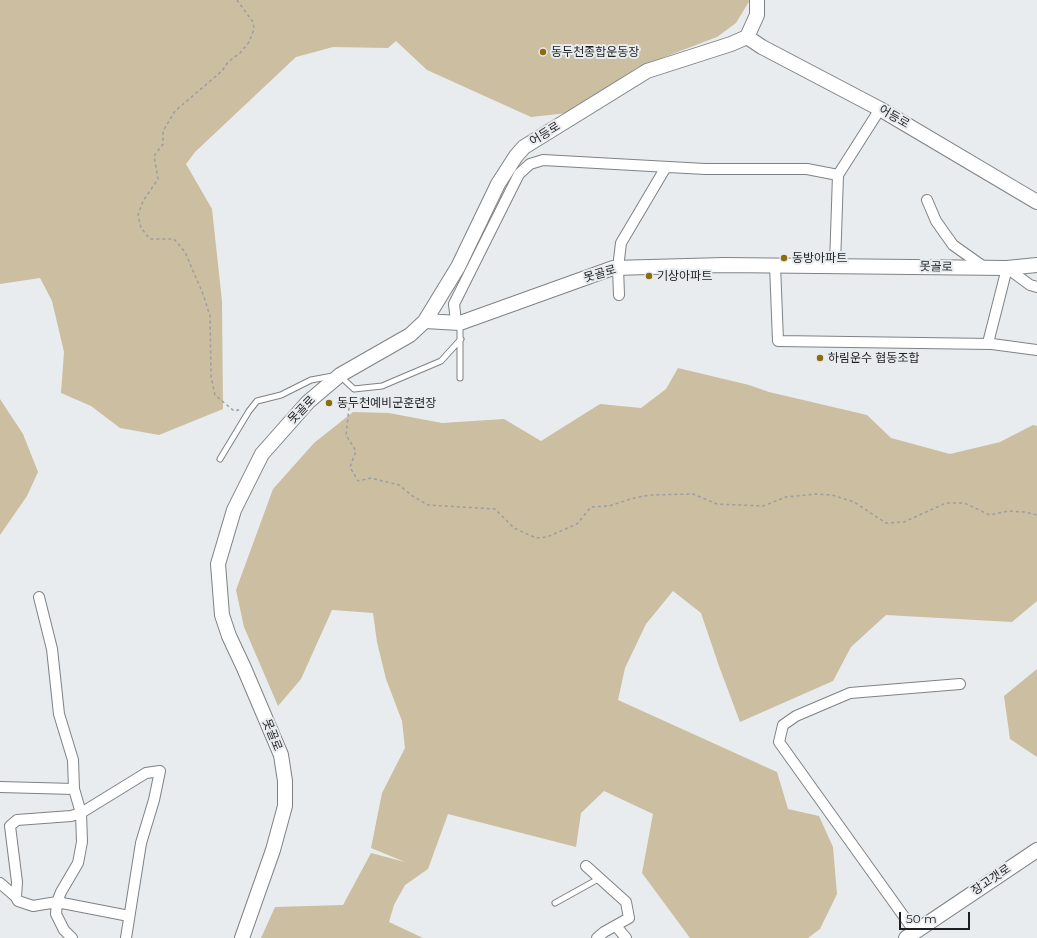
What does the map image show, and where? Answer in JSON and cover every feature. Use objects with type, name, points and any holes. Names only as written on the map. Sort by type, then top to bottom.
[{"type":"street","points":[[747,37],[757,15],[757,0]]},
{"type":"street","name":"어등로","points":[[425,321],[458,267],[498,184],[516,156],[524,147],[647,71],[731,44],[747,37],[880,109],[1037,202]]},
{"type":"street","points":[[835,265],[838,176],[880,109]]},
{"type":"street","points":[[458,322],[454,304],[519,174],[530,164],[543,160],[705,169],[807,169],[838,176]]},
{"type":"street","points":[[619,296],[618,268],[621,243],[666,167]]},
{"type":"street","points":[[927,200],[936,221],[953,245],[984,267]]},
{"type":"street","points":[[775,265],[778,341],[988,344],[1037,350]]},
{"type":"street","name":"못골로","points":[[242,938],[273,850],[285,806],[285,781],[281,755],[222,615],[218,564],[234,510],[262,454],[308,402],[340,375],[410,335],[425,321],[458,322],[613,268],[835,265],[1008,268],[1037,265]]},
{"type":"street","points":[[988,344],[1008,268],[1030,286],[1037,287]]},
{"type":"street","points":[[39,597],[52,649],[59,714],[72,760],[74,788],[81,813],[82,842],[78,863],[61,892],[57,902],[56,914],[64,930],[72,938]]},
{"type":"street","points":[[910,935],[779,742],[783,725],[796,716],[850,693],[960,684]]},
{"type":"street","points":[[16,897],[16,882],[10,826],[17,820],[71,816],[81,813],[146,773],[160,771],[154,800],[141,842],[126,938]]},
{"type":"street","points":[[0,787],[74,788]]},
{"type":"street","name":"장고갯로","points":[[910,935],[1037,850]]},
{"type":"street","points":[[586,866],[626,902],[629,918],[604,932],[597,938]]},
{"type":"street","points":[[0,883],[16,897],[18,901],[34,906],[57,902],[129,916]]},
{"type":"street","points":[[616,926],[626,938]]},
{"type":"lane","points":[[458,322],[460,339],[460,378]]},
{"type":"lane","points":[[220,459],[257,401],[281,395],[311,380],[340,375],[354,389],[382,386],[441,361],[460,339]]},
{"type":"lane","points":[[555,903],[600,878]]},
{"type":"path","points":[[237,0],[253,22],[254,29],[249,42],[240,53],[228,62],[222,71],[175,111],[163,131],[162,144],[154,156],[158,179],[143,201],[138,215],[141,228],[150,239],[174,238],[185,252],[203,294],[210,316],[211,376],[215,395],[234,410],[253,406]]},
{"type":"path","points":[[354,389],[349,408],[346,435],[356,451],[350,467],[358,481],[371,478],[399,485],[411,495],[428,505],[495,508],[514,528],[536,538],[547,537],[577,524],[591,507],[609,506],[634,498],[657,495],[693,494],[717,504],[763,506],[786,497],[817,494],[832,495],[854,502],[886,522],[904,522],[946,503],[964,503],[990,515],[1008,511],[1025,512],[1037,515]]},
{"type":"shaded area","points":[[0,0],[750,0],[736,23],[717,37],[638,67],[568,113],[531,117],[427,70],[396,41],[388,48],[333,47],[296,57],[195,152],[186,164],[212,209],[222,301],[223,409],[159,435],[120,428],[91,406],[61,393],[64,352],[52,301],[40,278],[0,284]]},
{"type":"shaded area","points":[[678,368],[749,385],[769,392],[867,415],[891,438],[950,454],[1000,442],[1033,425],[1037,426],[1037,601],[1012,622],[886,615],[851,647],[833,681],[740,722],[701,613],[673,591],[646,624],[625,668],[618,700],[777,772],[788,809],[819,816],[833,847],[837,894],[820,929],[808,938],[690,938],[642,873],[653,814],[604,791],[581,813],[576,847],[448,814],[428,869],[405,885],[394,905],[389,922],[423,938],[261,938],[275,907],[343,905],[371,853],[405,862],[371,848],[382,793],[405,748],[402,721],[386,679],[377,642],[373,613],[332,610],[301,679],[278,706],[244,627],[236,590],[273,489],[314,443],[353,412],[389,413],[442,423],[504,419],[541,441],[600,404],[641,408],[666,389]]},
{"type":"shaded area","points":[[0,399],[23,434],[38,472],[27,496],[0,535]]},
{"type":"shaded area","points":[[1037,669],[1037,757],[1010,739],[1004,696]]},
{"type":"place","name":"동두천종합운동장","points":[[543,52]]},
{"type":"place","name":"동방아파트","points":[[784,258]]},
{"type":"place","name":"기상아파트","points":[[649,276]]},
{"type":"place","name":"하림운수 협동조합","points":[[820,358]]},
{"type":"place","name":"동두천예비군훈련장","points":[[329,403]]}]
